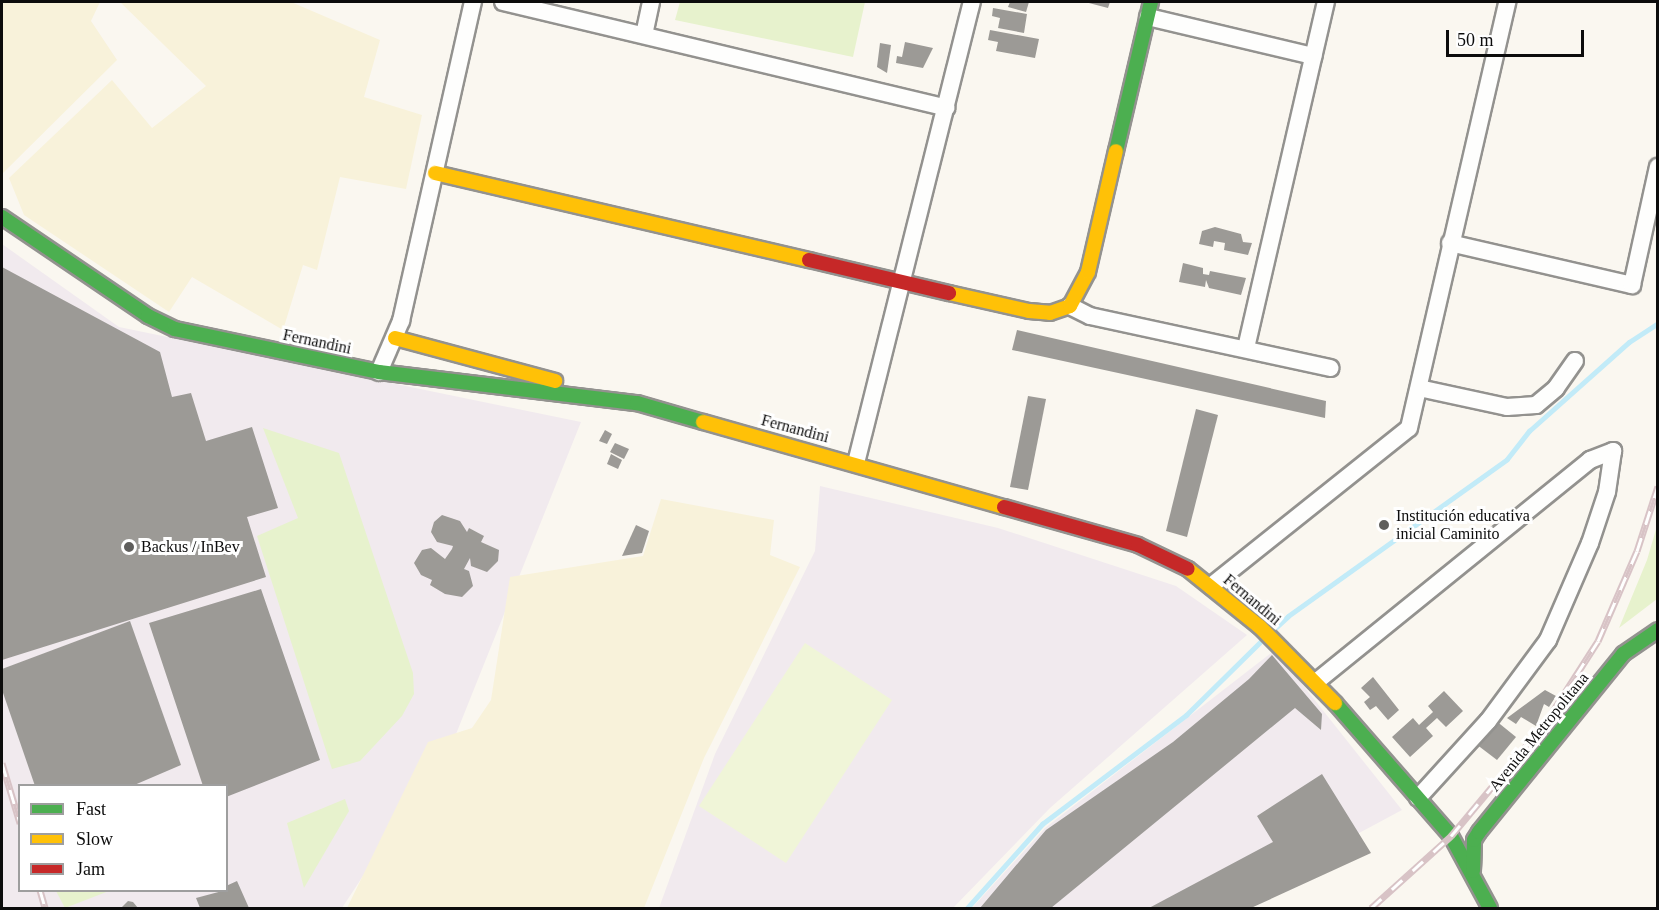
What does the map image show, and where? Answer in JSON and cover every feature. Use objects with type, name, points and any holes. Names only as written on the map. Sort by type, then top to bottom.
[{"type":"street","points":[[380,372],[395,338],[473,2]]},
{"type":"street","points":[[503,2],[947,108]]},
{"type":"street","points":[[644,35],[651,2]]},
{"type":"street","points":[[856,463],[972,2]]},
{"type":"street","points":[[1246,348],[1326,2]]},
{"type":"street","points":[[1211,586],[1409,429],[1507,2]]},
{"type":"street","points":[[435,173],[1029,311],[1050,313],[1070,306],[1088,272],[1149,9],[1313,56]]},
{"type":"street","points":[[1450,243],[1632,285],[1658,167]]},
{"type":"street","name":"Fernandini","points":[[2,217],[162,324],[380,372],[638,404],[856,463],[1138,545],[1188,569],[1279,645],[1316,682],[1451,836],[1473,871]]},
{"type":"street","points":[[1070,306],[1090,316],[1330,368]]},
{"type":"street","points":[[395,338],[638,404]]},
{"type":"street","points":[[1419,388],[1507,407],[1536,405],[1556,388],[1575,361]]},
{"type":"street","points":[[1316,682],[1590,460],[1613,451],[1607,492],[1590,543],[1548,639],[1488,721],[1418,798]]},
{"type":"street","name":"Avenida Metropolitana","points":[[1473,871],[1474,840],[1479,832],[1623,654],[1658,630]]},
{"type":"street","points":[[1473,871],[1490,909]]},
{"type":"street","points":[[1473,871],[1491,878],[1507,909]]},
{"type":"shaded area","points":[[2,2],[100,2],[91,21],[117,60],[2,174]]},
{"type":"shaded area","points":[[120,2],[291,2],[380,40],[364,97],[422,115],[406,189],[340,177],[317,270],[303,265],[283,330],[192,277],[169,312],[24,215],[9,178],[112,80],[152,128],[206,86]]},
{"type":"shaded area","points":[[2,244],[119,327],[581,422],[456,734],[342,908],[2,908]]},
{"type":"shaded area","points":[[820,486],[998,528],[1176,586],[1247,635],[1050,808],[953,908],[659,908],[715,754],[815,551]]},
{"type":"shaded area","points":[[661,499],[774,520],[770,555],[800,567],[704,758],[644,908],[347,908],[428,742],[472,728],[491,700],[510,577],[643,556]]},
{"type":"shaded area","points":[[1275,650],[1402,810],[1219,908],[972,908],[1045,828]]},
{"type":"green space","points":[[680,2],[865,2],[853,57],[675,20]]},
{"type":"green space","points":[[263,428],[339,453],[413,673],[414,694],[402,716],[360,761],[332,769],[257,536],[298,518]]},
{"type":"green space","points":[[1657,526],[1657,599],[1619,628],[1647,560]]},
{"type":"green space","points":[[805,643],[892,700],[786,863],[699,806]]},
{"type":"green space","points":[[345,799],[349,811],[304,888],[287,823]]},
{"type":"green space","points":[[57,892],[106,892],[65,908]]},
{"type":"building","points":[[1010,2],[1029,2],[1026,12],[1008,7]]},
{"type":"building","points":[[1085,2],[1110,2],[1108,8]]},
{"type":"building","points":[[993,8],[1027,14],[1024,33],[998,28],[1000,18],[992,16]]},
{"type":"building","points":[[990,30],[1039,39],[1035,58],[996,51],[998,42],[988,40]]},
{"type":"building","points":[[905,42],[933,48],[923,68],[896,63],[897,56],[902,57]]},
{"type":"building","points":[[880,43],[891,45],[887,73],[877,67]]},
{"type":"building","points":[[1215,227],[1241,234],[1243,242],[1252,243],[1248,255],[1224,250],[1225,243],[1214,241],[1213,247],[1199,244],[1202,231]]},
{"type":"building","points":[[1183,263],[1203,268],[1203,274],[1209,275],[1210,271],[1246,278],[1241,295],[1209,288],[1206,280],[1205,287],[1179,282]]},
{"type":"building","name":"Backus / InBev","points":[[2,267],[160,352],[172,397],[191,393],[206,441],[252,427],[278,508],[247,517],[266,577],[2,660]]},
{"type":"building","points":[[1017,330],[1326,401],[1325,418],[1012,350]]},
{"type":"building","points":[[1028,396],[1046,399],[1028,490],[1010,487]]},
{"type":"building","points":[[1196,409],[1218,415],[1187,537],[1166,531]]},
{"type":"building","points":[[605,430],[612,434],[607,444],[599,441]]},
{"type":"building","points":[[615,443],[629,449],[624,459],[610,452]]},
{"type":"building","points":[[611,454],[622,460],[618,469],[607,464]]},
{"type":"building","points":[[442,515],[460,521],[467,532],[469,528],[484,536],[481,542],[499,550],[498,561],[487,572],[471,566],[470,558],[464,569],[469,571],[473,586],[462,597],[445,594],[430,585],[432,580],[421,575],[414,563],[422,550],[431,548],[445,559],[452,549],[453,546],[437,542],[431,532],[434,522]]},
{"type":"building","points":[[636,525],[649,531],[642,553],[622,556]]},
{"type":"building","points":[[261,589],[320,760],[228,796],[228,784],[202,784],[149,623]]},
{"type":"building","points":[[130,621],[181,765],[137,784],[34,784],[2,690],[2,669]]},
{"type":"building","points":[[1272,655],[1322,714],[1321,730],[1295,708],[1051,908],[980,908],[1046,830],[1173,742],[1249,679]]},
{"type":"building","points":[[1373,677],[1399,710],[1388,720],[1376,706],[1370,710],[1364,702],[1370,697],[1361,688]]},
{"type":"building","points":[[1545,690],[1556,696],[1549,707],[1544,704],[1536,726],[1521,717],[1516,724],[1507,718]]},
{"type":"building","points":[[1444,691],[1463,711],[1446,727],[1437,718],[1426,728],[1433,736],[1410,757],[1392,737],[1413,718],[1419,725],[1433,712],[1428,706]]},
{"type":"building","points":[[1495,720],[1516,737],[1497,760],[1476,744]]},
{"type":"building","points":[[1322,774],[1371,853],[1251,908],[1149,908],[1273,842],[1257,816]]},
{"type":"building","points":[[237,881],[249,908],[200,908],[196,898],[228,892],[228,885]]},
{"type":"building","points":[[128,901],[133,902],[138,908],[121,908]]},
{"type":"waterway","points":[[1271,632],[1288,616],[1507,459],[1529,431],[1629,342],[1658,323]]},
{"type":"waterway","points":[[967,908],[1042,824],[1186,715],[1264,638]]},
{"type":"railway","points":[[1371,908],[1451,836],[1546,722],[1598,641],[1637,551],[1658,486]]},
{"type":"railway","points":[[2,763],[18,816]]},
{"type":"railway","points":[[41,892],[45,908]]},
{"type":"traffic: fast","points":[[1116,151],[1151,2]]},
{"type":"traffic: fast","points":[[2,217],[148,316],[175,329],[379,372],[637,403],[703,422]]},
{"type":"traffic: fast","points":[[1473,871],[1474,840],[1479,832],[1623,654],[1658,630]]},
{"type":"traffic: fast","points":[[1335,703],[1451,836],[1490,908]]},
{"type":"traffic: slow","points":[[949,293],[1029,311],[1050,313],[1070,306],[1088,272],[1116,151]]},
{"type":"traffic: slow","points":[[435,173],[809,260]]},
{"type":"traffic: slow","points":[[395,338],[555,381]]},
{"type":"traffic: slow","points":[[703,422],[1004,507]]},
{"type":"traffic: slow","points":[[1188,569],[1260,627],[1335,703]]},
{"type":"traffic: jam","points":[[809,260],[949,293]]},
{"type":"traffic: jam","points":[[1004,507],[1138,545],[1188,569]]},
{"type":"place","name":"Institución educativa inicial Caminito","points":[[1384,525]]},
{"type":"place","name":"Backus / InBev","points":[[129,547]]}]
